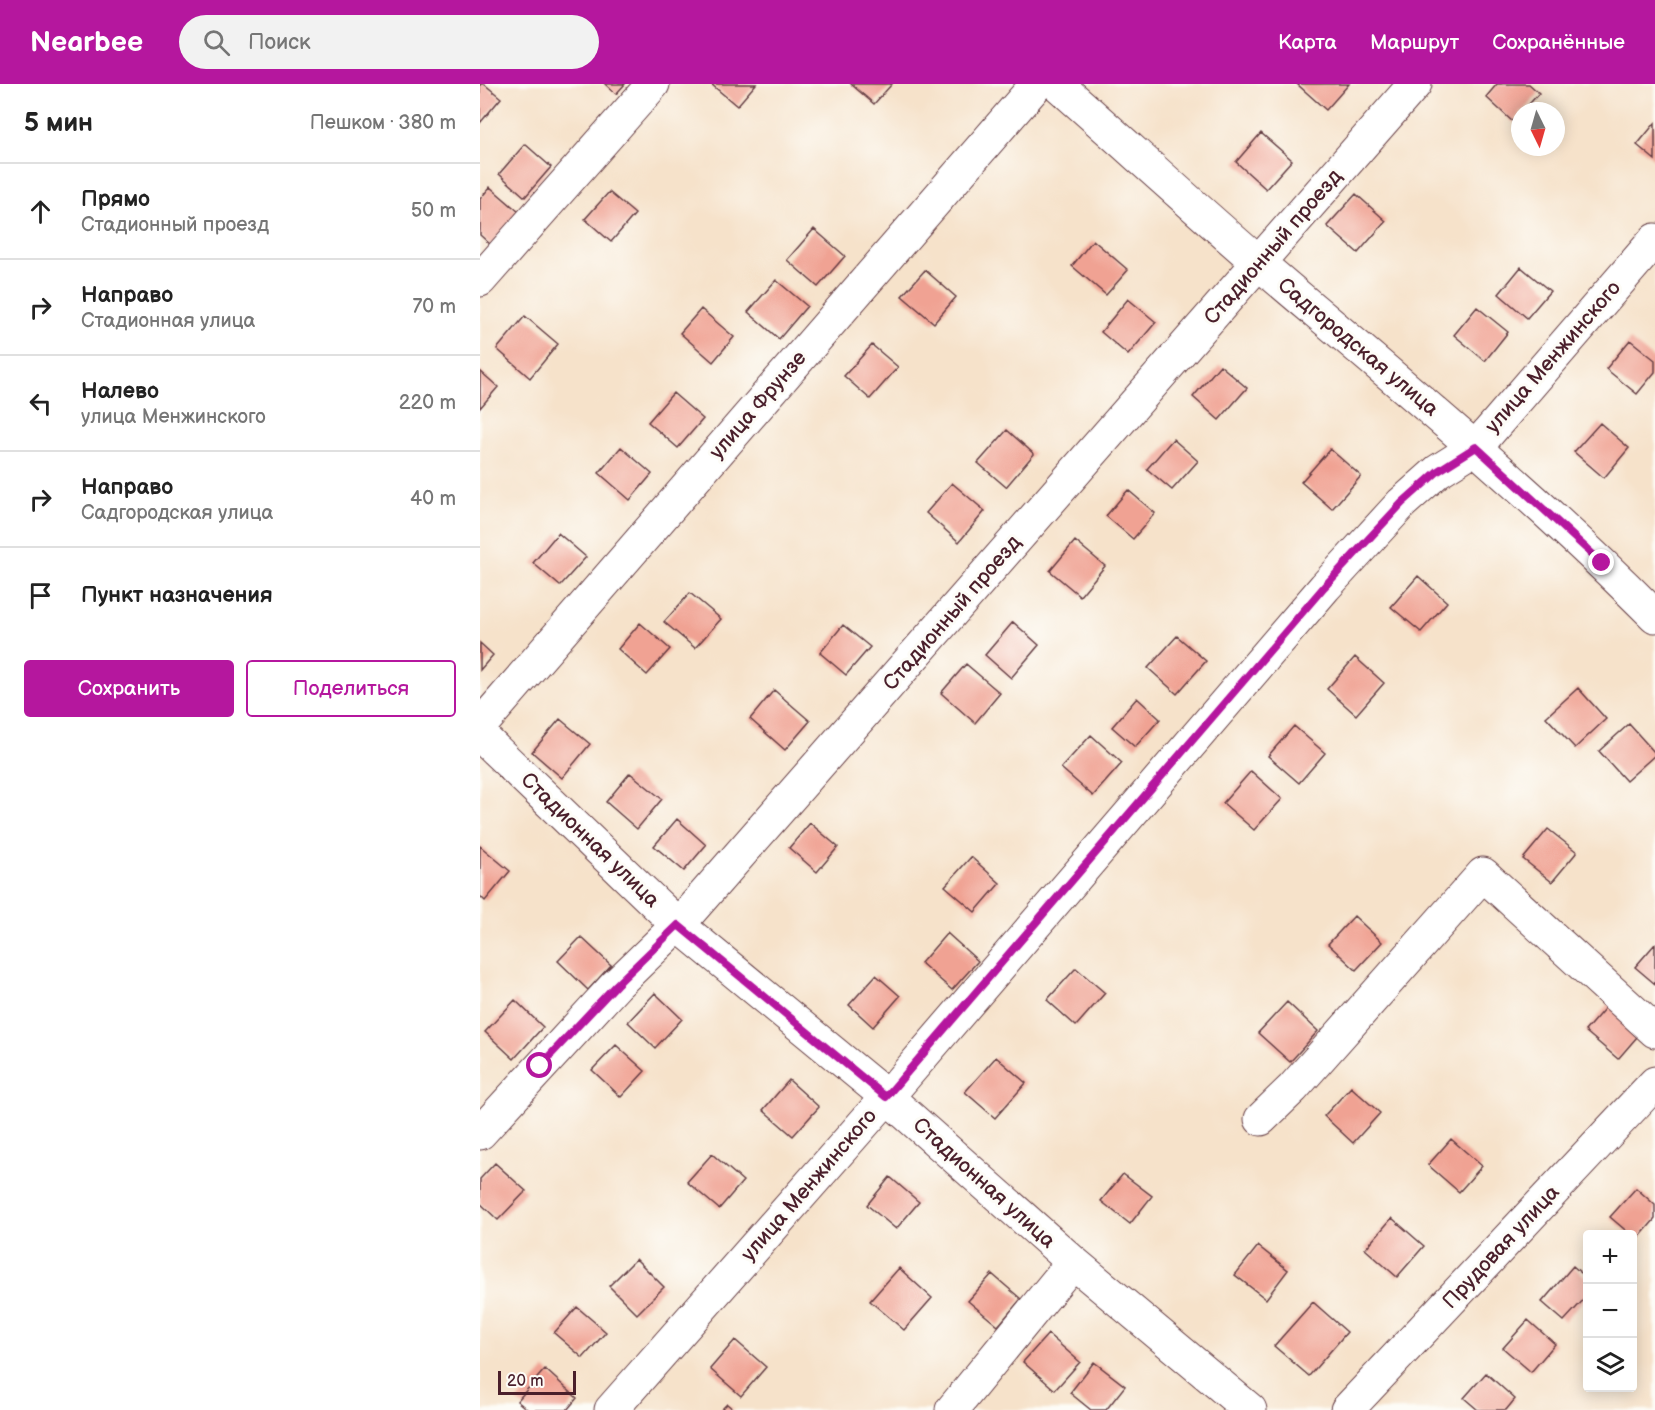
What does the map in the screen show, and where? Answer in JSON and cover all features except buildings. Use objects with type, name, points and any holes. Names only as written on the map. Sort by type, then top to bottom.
[{"type":"street","points":[[480,280],[653,84]]},
{"type":"street","name":"улица Фрунзе","points":[[480,726],[1037,84]]},
{"type":"street","name":"Садгородская улица","points":[[1057,84],[1260,263],[1476,447],[1602,563],[1655,616]]},
{"type":"street","name":"Стадионный проезд","points":[[480,1133],[616,985],[678,925],[1416,84]]},
{"type":"street","name":"улица Менжинского","points":[[611,1410],[886,1097],[1324,587],[1402,503],[1438,471],[1476,447],[1655,240]]},
{"type":"street","name":"Стадионная улица","points":[[480,735],[678,925],[886,1097],[1073,1262],[1250,1410]]},
{"type":"street","points":[[1262,1119],[1293,1088],[1483,874],[1655,1031]]},
{"type":"street","name":"Прудовая улица","points":[[1347,1410],[1655,1083]]},
{"type":"street","points":[[952,1410],[1073,1262]]},
{"type":"route","points":[[540,1066],[616,985],[678,925],[886,1097],[1324,587],[1402,503],[1438,471],[1476,447],[1602,563]]}]
